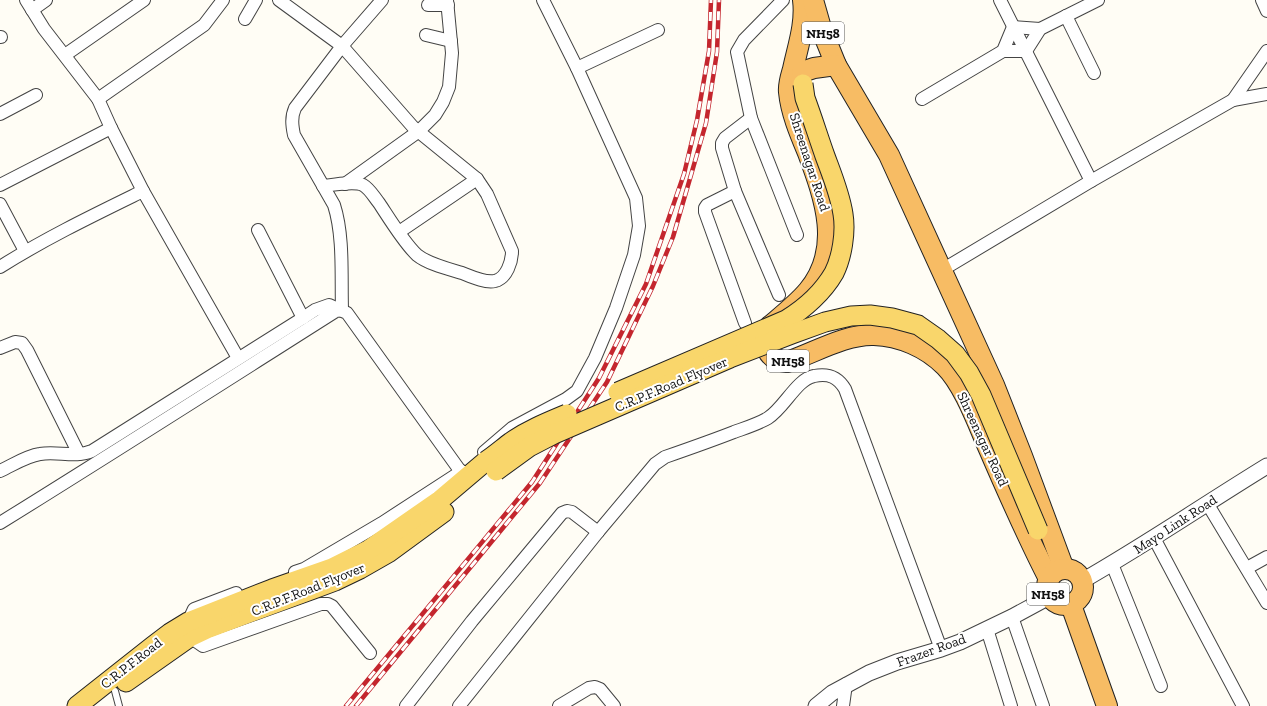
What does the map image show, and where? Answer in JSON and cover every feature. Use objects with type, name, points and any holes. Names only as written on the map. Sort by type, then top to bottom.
[{"type":"highway","name":"Shreenagar Road","points":[[803,0],[804,22],[800,70],[789,86],[790,99],[822,196],[828,219],[829,235],[826,257],[819,275],[808,291],[770,326],[766,333],[764,340],[768,352],[772,357],[779,361],[787,362],[856,337],[873,335],[895,337],[922,348],[934,357],[945,366],[956,380],[971,409],[1024,530],[1055,579]]},
{"type":"highway","name":"Shreenagar Road","points":[[813,0],[821,28],[836,65],[890,155],[997,392],[1022,456],[1055,579]]},
{"type":"highway","points":[[800,70],[836,65]]},
{"type":"highway","name":"NH58","points":[[1075,572],[1082,581],[1083,587],[1080,598],[1071,605],[1064,606],[1053,602],[1055,579],[1075,572]]},
{"type":"highway","name":"NH58","points":[[1071,605],[1108,706]]},
{"type":"main road","name":"C.R.P.F.Road Flyover","points":[[189,629],[210,628],[254,604],[368,550],[440,500],[512,442],[543,424],[786,320],[796,314],[816,296],[834,273],[840,255],[843,233],[843,215],[838,191],[805,98],[800,70]]},
{"type":"main road","name":"C.R.P.F.Road Flyover","points":[[254,604],[335,581],[360,569],[388,553],[418,532],[529,447],[554,434],[730,358],[785,336],[825,322],[850,316],[870,315],[892,318],[918,325],[938,339],[955,354],[969,373],[981,395],[1038,530],[1055,579]]},
{"type":"main road","name":"C.R.P.F.Road","points":[[97,706],[117,698],[189,629]]},
{"type":"main road","name":"C.R.P.F.Road","points":[[77,706],[170,633],[189,629]]},
{"type":"street","points":[[46,0],[29,5],[44,29],[66,55],[98,99],[143,191],[238,358]]},
{"type":"street","points":[[66,55],[144,0]]},
{"type":"street","points":[[98,99],[204,24],[223,0]]},
{"type":"street","points":[[245,19],[256,0]]},
{"type":"street","points":[[279,0],[342,46],[413,127],[477,179],[487,194],[512,251],[512,260],[500,278],[494,281],[486,281],[450,269],[416,254],[368,189],[358,183],[323,186]]},
{"type":"street","points":[[342,310],[340,230],[337,215],[334,205],[294,134],[292,116],[295,108],[342,46],[382,0]]},
{"type":"street","points":[[370,653],[332,606],[328,604],[322,604],[203,646],[189,629],[194,608],[304,569],[382,523],[461,472],[512,428],[578,391],[595,358],[616,308],[634,255],[639,226],[636,198],[577,68],[543,0]]},
{"type":"street","points":[[783,0],[744,40],[737,52],[751,118],[796,235]]},
{"type":"street","points":[[1000,0],[1090,182]]},
{"type":"street","points":[[1026,51],[1040,29],[1098,0]]},
{"type":"street","points":[[1262,0],[1267,11]]},
{"type":"street","points":[[344,184],[419,131],[435,116],[443,102],[449,87],[452,53],[447,3],[428,5]]},
{"type":"street","points":[[1066,16],[1094,73]]},
{"type":"street","points":[[1014,27],[1040,29]]},
{"type":"street","points":[[1003,51],[1014,27]]},
{"type":"street","points":[[577,68],[658,30]]},
{"type":"street","points":[[426,35],[451,41]]},
{"type":"street","points":[[922,100],[1003,51],[1026,51]]},
{"type":"street","points":[[1233,100],[1267,52]]},
{"type":"street","points":[[942,270],[1090,182],[1233,100],[1267,94]]},
{"type":"street","points":[[0,114],[36,95]]},
{"type":"street","points":[[751,118],[725,138],[722,143],[735,190],[779,295]]},
{"type":"street","points":[[0,185],[111,128]]},
{"type":"street","points":[[399,232],[477,179]]},
{"type":"street","points":[[735,190],[707,205],[705,212],[745,323]]},
{"type":"street","points":[[0,267],[25,251],[64,230],[143,191]]},
{"type":"street","points":[[0,204],[25,251]]},
{"type":"street","points":[[258,230],[303,318]]},
{"type":"street","points":[[0,471],[41,454],[78,454],[92,451],[238,358],[303,318],[324,306],[329,305],[347,313],[461,472]]},
{"type":"street","points":[[0,522],[336,311],[342,310]]},
{"type":"street","points":[[0,348],[15,342],[22,343],[27,350],[78,454]]},
{"type":"street","points":[[460,706],[598,532],[655,464],[665,457],[748,427],[768,418],[804,379],[814,376],[823,375],[834,377],[841,381],[845,389],[941,649]]},
{"type":"street","name":"Mayo Link Road","points":[[1082,581],[1154,538],[1267,466]]},
{"type":"street","points":[[1207,503],[1267,604]]},
{"type":"street","points":[[406,706],[472,621],[562,513],[567,511],[572,512],[598,532]]},
{"type":"street","points":[[1154,538],[1243,706]]},
{"type":"street","points":[[1247,568],[1267,557]]},
{"type":"street","points":[[1112,564],[1161,686]]},
{"type":"street","name":"Frazer Road","points":[[816,706],[846,684],[869,673],[897,662],[941,649],[1012,617],[1055,579]]},
{"type":"street","points":[[1012,617],[1043,706]]},
{"type":"street","points":[[980,632],[1011,706]]},
{"type":"street","points":[[843,706],[846,684]]},
{"type":"street","points":[[559,706],[589,688],[595,687],[600,689],[614,706]]},
{"type":"railway","points":[[346,706],[532,482],[599,378],[646,284],[684,174],[697,120],[709,51],[711,0]]},
{"type":"railway","points":[[356,706],[540,483],[607,382],[653,286],[673,237],[706,123],[717,52],[719,0]]}]
